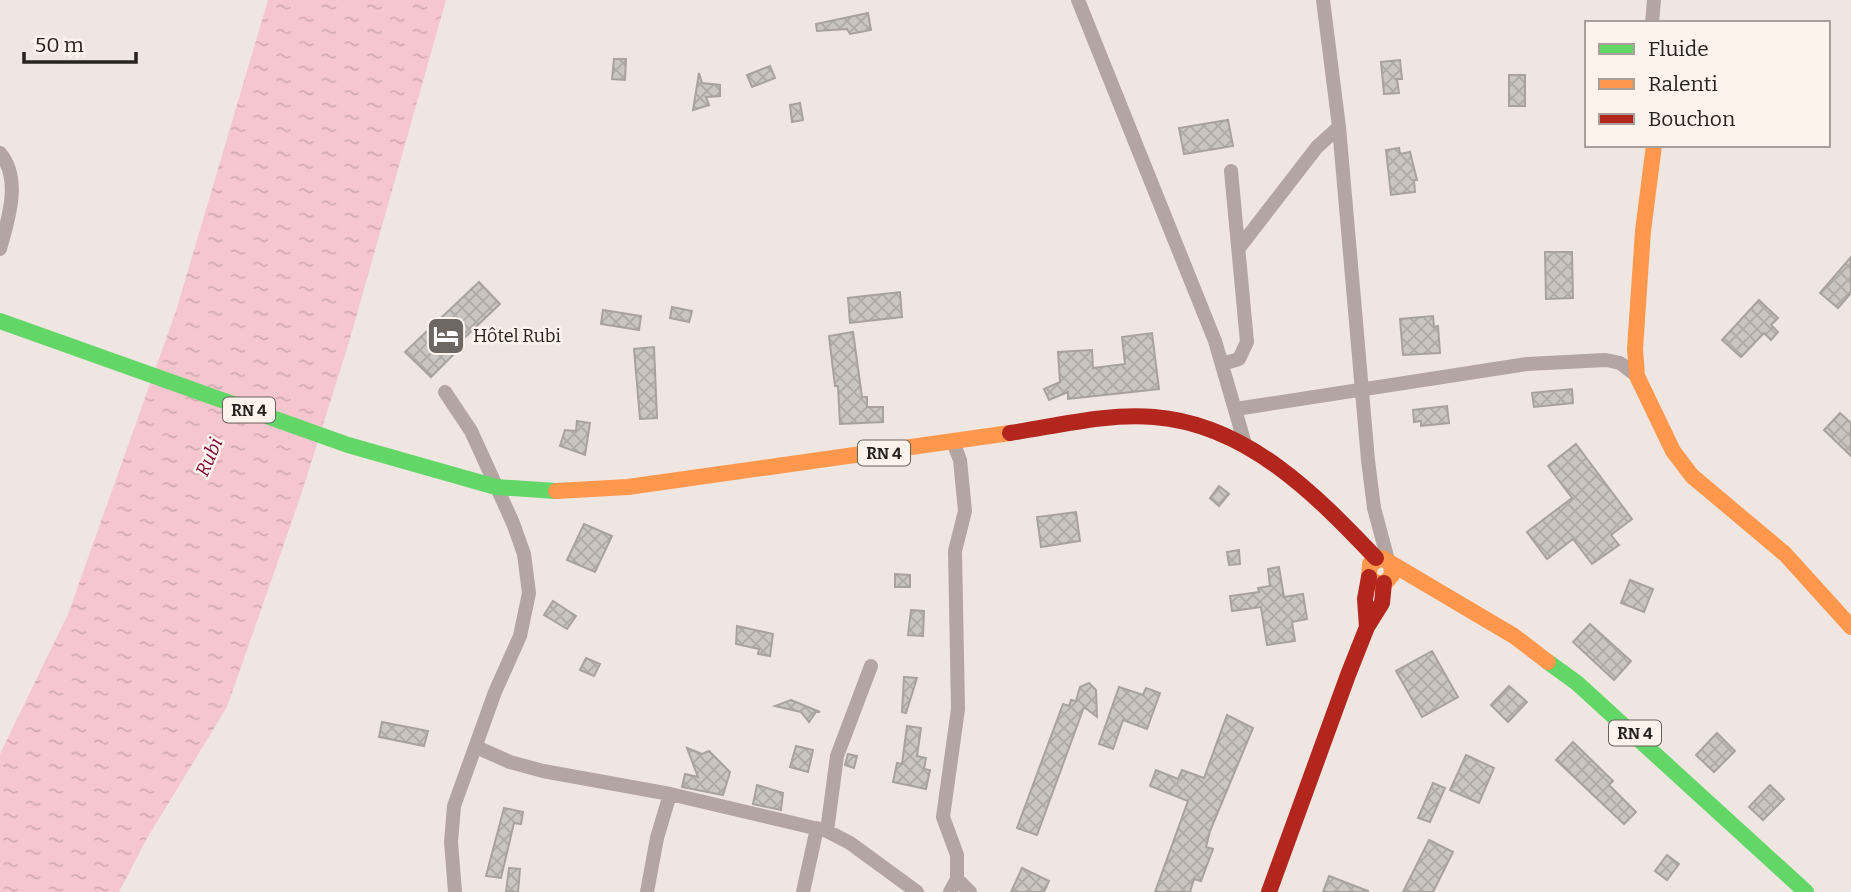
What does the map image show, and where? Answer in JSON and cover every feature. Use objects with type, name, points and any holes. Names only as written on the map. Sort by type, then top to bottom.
[{"type":"main road","points":[[1654,147],[1643,232],[1635,349],[1637,376],[1673,451],[1692,476],[1785,554],[1851,627]]},
{"type":"main road","name":"RN 4","points":[[0,321],[348,445],[496,487],[561,491],[628,487],[1147,414],[1180,418],[1245,444],[1332,510],[1383,570],[1405,590],[1447,595],[1514,636],[1577,683],[1639,736],[1806,892]]},
{"type":"main road","points":[[1269,892],[1367,626],[1365,599],[1383,570]]},
{"type":"street","points":[[1078,0],[1222,364],[1245,444]]},
{"type":"street","points":[[1322,0],[1339,127],[1360,388],[1383,570]]},
{"type":"street","points":[[1652,21],[1654,0]]},
{"type":"street","points":[[1239,248],[1317,147],[1339,127]]},
{"type":"street","points":[[0,153],[7,162],[12,185],[0,250]]},
{"type":"street","points":[[1222,364],[1239,359],[1247,342],[1231,171]]},
{"type":"street","points":[[1620,363],[1635,349]]},
{"type":"street","points":[[1236,409],[1527,364],[1596,360],[1620,363],[1637,376]]},
{"type":"street","points":[[445,392],[471,431],[496,487],[524,554],[529,593],[520,636],[454,806],[451,842],[455,892]]},
{"type":"street","points":[[953,442],[960,460],[965,511],[956,543],[958,709],[943,817],[956,846],[953,886],[970,892]]},
{"type":"street","points":[[803,892],[822,829],[837,756],[871,666]]},
{"type":"street","points":[[476,747],[510,762],[542,771],[670,794],[822,829],[850,843],[917,892]]},
{"type":"street","points":[[647,892],[670,794]]},
{"type":"water","name":"Rubi","points":[[268,0],[446,0],[349,342],[300,498],[227,707],[146,840],[119,892],[0,892],[0,754],[68,614],[176,311]]},
{"type":"building","points":[[868,13],[871,30],[850,34],[847,29],[817,31],[816,24]]},
{"type":"building","points":[[614,59],[626,59],[625,80],[612,79]]},
{"type":"building","points":[[1400,60],[1402,79],[1397,79],[1399,93],[1384,94],[1381,62]]},
{"type":"building","points":[[770,66],[775,78],[752,87],[747,75]]},
{"type":"building","points":[[699,73],[702,83],[720,85],[720,96],[706,97],[709,105],[693,110]]},
{"type":"building","points":[[1509,75],[1525,75],[1525,106],[1509,106]]},
{"type":"building","points":[[800,103],[803,120],[792,122],[790,105]]},
{"type":"building","points":[[1228,120],[1233,146],[1184,154],[1179,128]]},
{"type":"building","points":[[1399,148],[1400,154],[1410,152],[1417,180],[1414,180],[1415,192],[1391,195],[1386,150]]},
{"type":"building","points":[[1545,252],[1572,252],[1573,298],[1546,299]]},
{"type":"building","points":[[1851,257],[1851,293],[1838,308],[1820,293]]},
{"type":"building","points":[[479,282],[500,304],[460,342],[463,345],[431,377],[405,352]]},
{"type":"building","points":[[900,292],[902,317],[850,323],[848,298]]},
{"type":"building","points":[[1759,300],[1778,318],[1771,325],[1778,332],[1771,340],[1764,333],[1741,357],[1722,340]]},
{"type":"building","points":[[672,307],[692,311],[689,322],[670,318]]},
{"type":"building","points":[[603,310],[641,316],[639,330],[601,324]]},
{"type":"building","points":[[1433,316],[1434,327],[1438,326],[1440,353],[1403,355],[1400,319]]},
{"type":"building","points":[[853,332],[862,397],[867,397],[867,407],[883,407],[883,422],[840,424],[838,386],[835,386],[829,336]]},
{"type":"building","points":[[1152,333],[1159,389],[1068,399],[1068,392],[1049,400],[1044,389],[1060,382],[1058,352],[1092,350],[1093,368],[1125,364],[1122,337]]},
{"type":"building","points":[[654,347],[657,418],[640,419],[634,349]]},
{"type":"building","points":[[1572,389],[1573,403],[1534,407],[1532,393]]},
{"type":"building","points":[[1447,406],[1449,423],[1421,426],[1421,421],[1414,422],[1413,410]]},
{"type":"building","points":[[1840,413],[1851,423],[1851,456],[1824,430]]},
{"type":"building","points":[[577,421],[590,423],[585,455],[560,446],[565,430],[576,431]]},
{"type":"building","points":[[1576,444],[1632,519],[1611,535],[1619,545],[1592,564],[1573,539],[1547,559],[1527,532],[1572,498],[1548,466]]},
{"type":"building","points":[[1219,486],[1229,494],[1219,506],[1210,498]]},
{"type":"building","points":[[1076,512],[1080,541],[1041,547],[1037,517]]},
{"type":"building","points":[[584,524],[612,536],[595,572],[567,560]]},
{"type":"building","points":[[1239,550],[1240,564],[1229,565],[1227,552]]},
{"type":"building","points":[[1279,567],[1284,597],[1303,594],[1307,619],[1292,622],[1295,641],[1267,645],[1261,607],[1232,611],[1230,596],[1259,592],[1258,588],[1270,586],[1268,569]]},
{"type":"building","points":[[895,574],[910,575],[910,587],[895,587]]},
{"type":"building","points":[[1630,580],[1653,589],[1644,612],[1621,603]]},
{"type":"building","points":[[553,601],[576,616],[567,629],[544,615]]},
{"type":"building","points":[[911,610],[924,611],[923,636],[908,635]]},
{"type":"building","points":[[1590,624],[1631,661],[1614,680],[1573,642]]},
{"type":"building","points":[[737,626],[773,634],[770,656],[758,654],[759,649],[736,644]]},
{"type":"building","points":[[1432,651],[1458,697],[1422,717],[1396,671]]},
{"type":"building","points":[[586,658],[600,664],[594,676],[580,670]]},
{"type":"building","points":[[904,677],[917,678],[906,713],[902,712]]},
{"type":"building","points":[[1089,683],[1096,690],[1097,717],[1084,707],[1037,835],[1017,828],[1063,704],[1069,706],[1071,700],[1076,701],[1080,687]]},
{"type":"building","points":[[1509,686],[1527,702],[1508,722],[1491,705]]},
{"type":"building","points":[[1119,687],[1143,695],[1146,688],[1160,693],[1147,729],[1123,720],[1113,749],[1099,744]]},
{"type":"building","points":[[791,700],[820,712],[816,712],[809,722],[801,712],[775,706]]},
{"type":"building","points":[[1227,715],[1253,728],[1210,831],[1206,847],[1213,849],[1201,881],[1194,879],[1190,892],[1155,892],[1188,801],[1150,786],[1156,770],[1178,779],[1182,770],[1204,778]]},
{"type":"building","points":[[382,722],[428,731],[424,746],[379,737]]},
{"type":"building","points":[[907,726],[921,728],[917,756],[926,758],[924,769],[930,770],[926,789],[893,782],[897,763],[902,764]]},
{"type":"building","points":[[1717,733],[1735,751],[1714,772],[1696,755]]},
{"type":"building","points":[[1573,742],[1613,781],[1609,785],[1636,812],[1624,824],[1556,760]]},
{"type":"building","points":[[796,746],[813,750],[808,772],[790,767]]},
{"type":"building","points":[[687,748],[702,754],[709,751],[730,772],[723,795],[682,787],[685,774],[698,777]]},
{"type":"building","points":[[848,754],[857,756],[854,768],[845,765]]},
{"type":"building","points":[[1466,755],[1494,768],[1479,803],[1450,790]]},
{"type":"building","points":[[1433,783],[1445,788],[1430,822],[1418,818]]},
{"type":"building","points":[[757,785],[783,793],[781,810],[753,804]]},
{"type":"building","points":[[1770,785],[1784,799],[1763,820],[1749,807]]},
{"type":"building","points":[[504,808],[523,812],[521,824],[514,823],[501,878],[486,876]]},
{"type":"building","points":[[1429,840],[1453,852],[1433,892],[1403,892]]},
{"type":"building","points":[[1667,855],[1679,864],[1667,880],[1655,871]]},
{"type":"building","points":[[509,868],[520,869],[518,892],[506,892]]},
{"type":"building","points":[[1022,868],[1049,881],[1044,892],[1011,892]]},
{"type":"building","points":[[1329,876],[1368,891],[1368,892],[1323,892]]},
{"type":"traffic: fast","points":[[0,321],[348,445],[496,487],[556,491]]},
{"type":"traffic: fast","points":[[1548,662],[1577,683],[1806,892]]},
{"type":"traffic: slow","points":[[1654,147],[1643,231],[1635,349],[1637,376],[1673,451],[1692,476],[1785,554],[1851,627]]},
{"type":"traffic: slow","points":[[556,491],[628,487],[1010,433]]},
{"type":"traffic: slow","points":[[1391,564],[1392,575],[1386,582],[1378,584],[1369,577],[1370,564],[1382,558],[1514,636],[1548,662]]},
{"type":"traffic: jam","points":[[1010,433],[1100,418],[1136,416],[1188,422],[1219,433],[1277,466],[1329,510],[1376,558]]},
{"type":"traffic: jam","points":[[1367,627],[1365,599],[1369,577]]},
{"type":"traffic: jam","points":[[1269,892],[1348,675],[1367,627],[1382,603],[1384,583]]},
{"type":"place","name":"Hôtel Rubi","points":[[446,336]]}]
